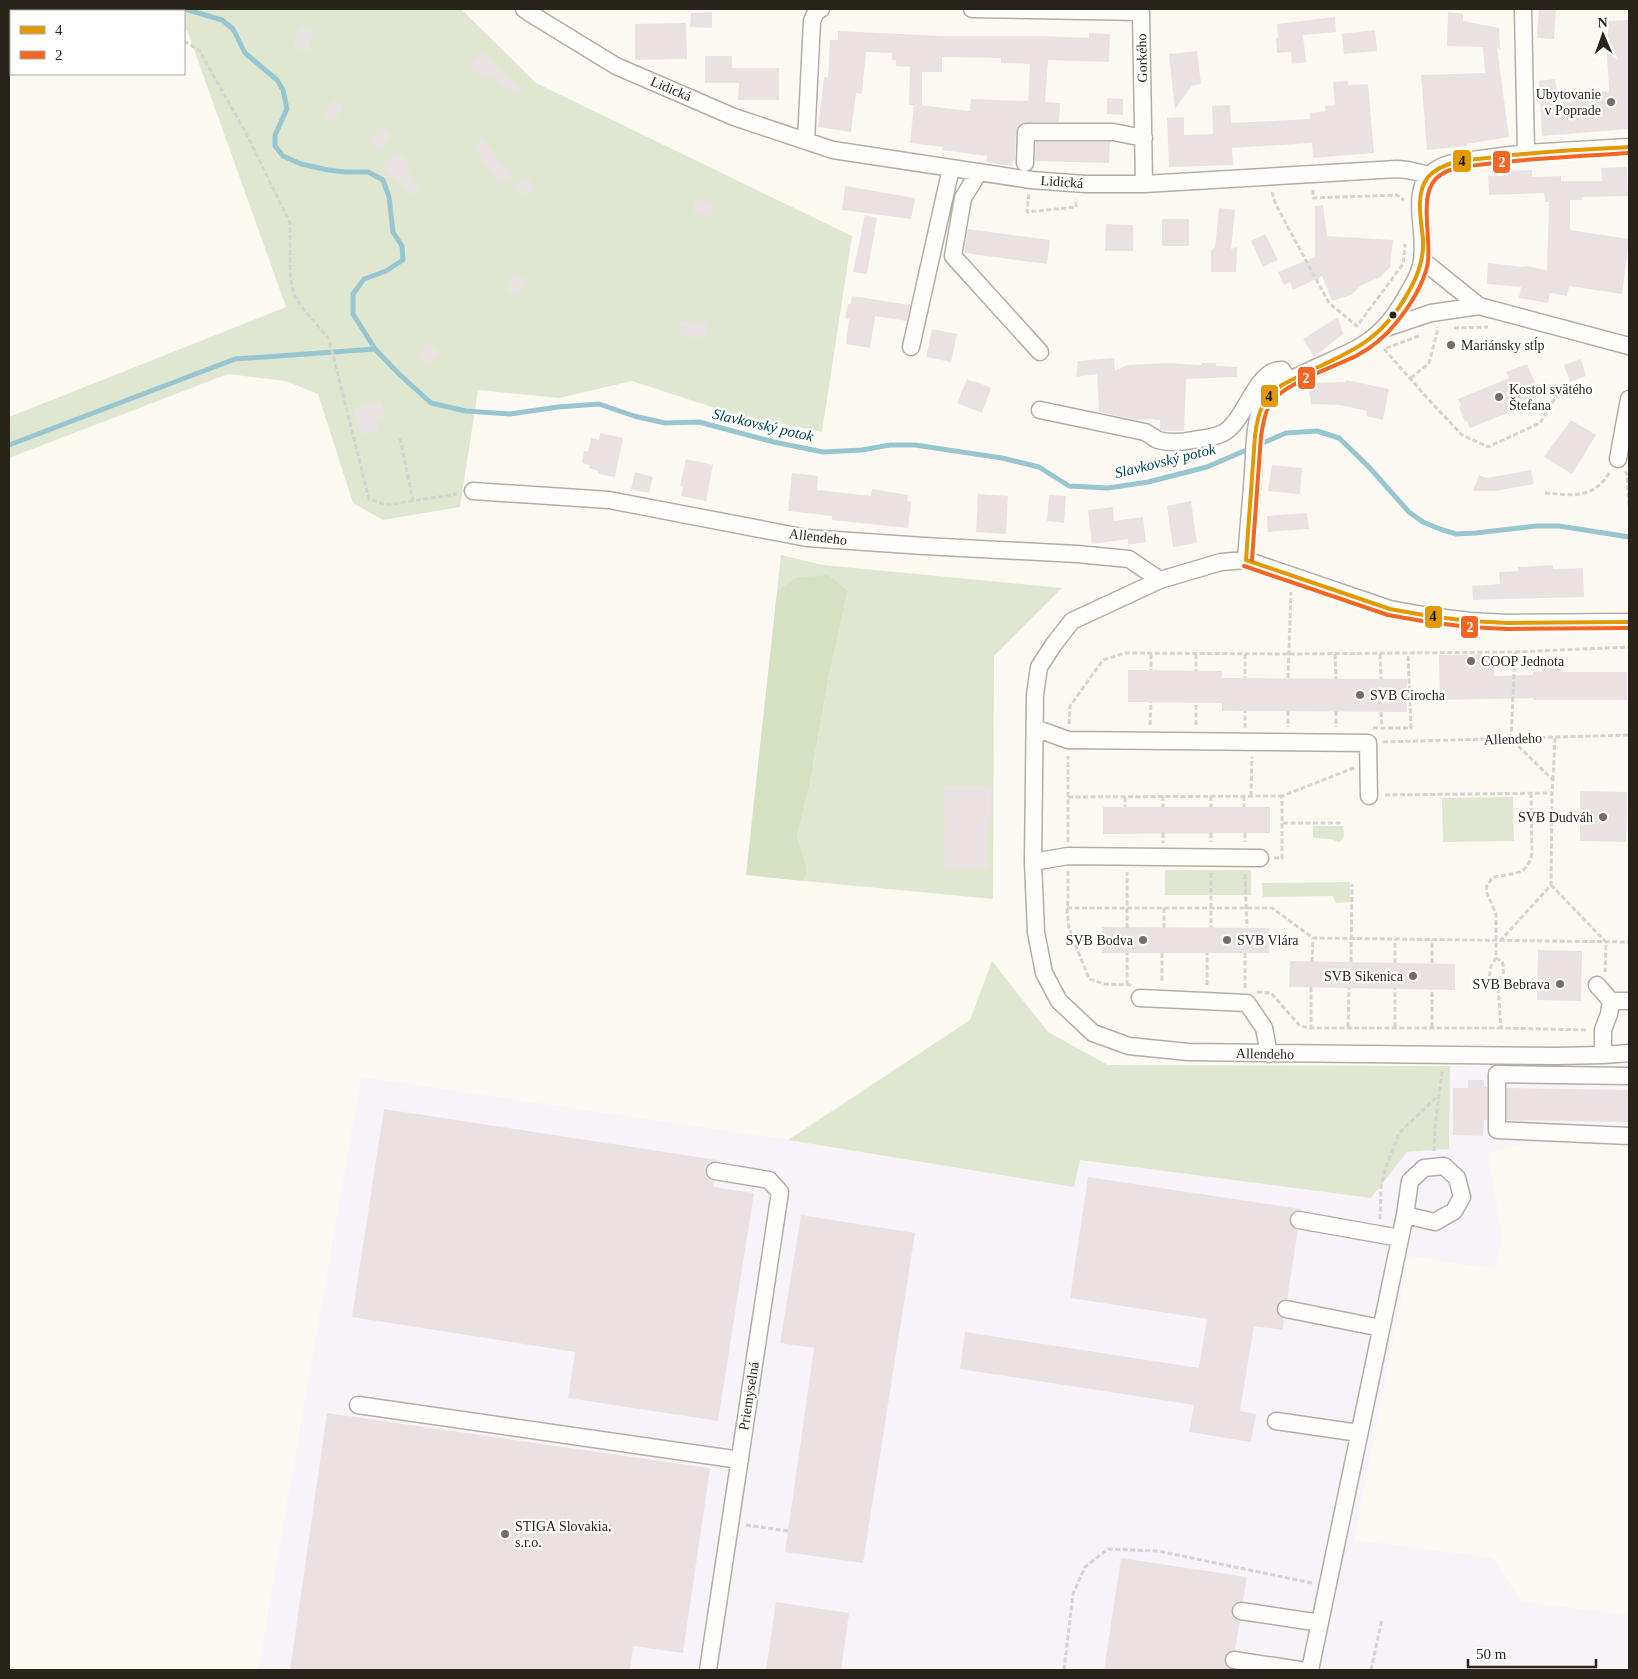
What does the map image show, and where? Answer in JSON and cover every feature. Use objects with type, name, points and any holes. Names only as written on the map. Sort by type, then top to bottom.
[{"type":"street","name":"Lidická","points":[[524,9],[616,66],[734,117],[833,150],[1031,180],[1084,184],[1144,184],[1397,169],[1418,172],[1429,176]]},
{"type":"street","points":[[806,141],[812,21],[816,12],[821,9]]},
{"type":"street","name":"Gorkého","points":[[972,9],[1141,11],[1144,184]]},
{"type":"street","points":[[1523,9],[1526,153]]},
{"type":"street","points":[[1026,163],[1026,132],[1113,132],[1144,138]]},
{"type":"street","points":[[1386,328],[1412,287],[1422,260],[1420,198],[1424,184],[1437,169],[1445,165],[1526,153],[1629,146]]},
{"type":"street","points":[[912,347],[951,168]]},
{"type":"street","points":[[979,172],[963,198],[953,256],[1040,352]]},
{"type":"street","points":[[1422,260],[1479,306],[1629,346]]},
{"type":"street","points":[[1246,560],[1256,423],[1266,398],[1282,385],[1354,350],[1386,328],[1431,314],[1479,306]]},
{"type":"street","points":[[1040,410],[1145,432],[1159,440],[1183,442],[1214,436],[1228,430],[1240,417],[1262,381],[1270,374],[1277,370],[1282,370],[1289,381]]},
{"type":"street","points":[[1618,459],[1629,399]]},
{"type":"street","name":"Allendeho","points":[[473,492],[609,500],[807,538],[1077,554],[1129,559],[1160,580]]},
{"type":"street","name":"Allendeho","points":[[1629,622],[1470,621],[1429,616],[1390,609],[1246,560],[1221,562],[1160,580],[1072,621],[1039,667],[1034,695],[1033,862],[1036,932],[1044,973],[1059,1000],[1093,1033],[1129,1046],[1188,1052],[1269,1054],[1489,1056],[1602,1055],[1629,1052]]},
{"type":"street","points":[[1035,728],[1068,740],[1366,735],[1369,796]]},
{"type":"street","points":[[1033,862],[1068,856],[1260,858]]},
{"type":"street","points":[[1597,984],[1611,1001],[1609,1014],[1603,1030],[1602,1055]]},
{"type":"street","points":[[1138,992],[1247,1003],[1264,1028],[1269,1054]]},
{"type":"street","points":[[1611,1001],[1629,1001]]},
{"type":"street","points":[[1489,1056],[1497,1074],[1497,1130],[1629,1136]]},
{"type":"street","points":[[1497,1074],[1629,1076]]},
{"type":"street","points":[[1310,1670],[1382,1328],[1410,1182],[1424,1168],[1444,1166],[1457,1178],[1462,1197],[1454,1211],[1435,1222],[1405,1215]]},
{"type":"street","name":"Priemyselná","points":[[708,1670],[780,1192],[769,1180],[715,1171]]},
{"type":"street","points":[[1299,1220],[1400,1238]]},
{"type":"street","points":[[1286,1309],[1382,1328]]},
{"type":"street","points":[[358,1405],[740,1460]]},
{"type":"street","points":[[1276,1421],[1359,1433]]},
{"type":"street","points":[[1241,1611],[1320,1623]]},
{"type":"street","points":[[1234,1660],[1300,1670]]},
{"type":"path","points":[[185,42],[199,50],[246,133],[290,223],[290,274],[294,295],[304,310],[329,339],[369,499],[386,505],[473,492]]},
{"type":"path","points":[[1031,180],[1027,212],[1076,207],[1076,194]]},
{"type":"path","points":[[1312,184],[1313,198],[1398,195],[1409,204]]},
{"type":"path","points":[[1271,186],[1276,205],[1329,303],[1357,326],[1403,264],[1405,244]]},
{"type":"path","points":[[1411,378],[1429,363],[1438,329],[1431,314]]},
{"type":"path","points":[[1429,333],[1438,329],[1474,326],[1493,327]]},
{"type":"path","points":[[1420,336],[1384,349],[1462,435],[1488,447],[1540,423],[1564,383]]},
{"type":"path","points":[[400,438],[413,501]]},
{"type":"path","points":[[1545,493],[1573,495],[1592,491],[1603,483],[1618,459],[1627,474],[1629,505]]},
{"type":"path","points":[[1288,678],[1291,586]]},
{"type":"path","points":[[1138,992],[1127,985],[1105,984],[1088,979],[1069,928],[1066,908],[1068,902],[1068,722],[1070,706],[1103,660],[1124,653],[1380,654],[1515,652],[1629,647]]},
{"type":"path","points":[[1515,652],[1511,739],[1553,780]]},
{"type":"path","points":[[1366,735],[1382,728],[1411,728],[1408,653]]},
{"type":"path","points":[[1151,654],[1151,670]]},
{"type":"path","points":[[1196,654],[1196,671]]},
{"type":"path","points":[[1245,654],[1245,678]]},
{"type":"path","points":[[1335,654],[1336,679]]},
{"type":"path","points":[[1380,654],[1381,679]]},
{"type":"path","points":[[1150,728],[1151,702]]},
{"type":"path","points":[[1196,703],[1196,728]]},
{"type":"path","points":[[1245,711],[1245,728],[1253,736],[1251,796]]},
{"type":"path","points":[[1280,728],[1288,728],[1288,711]]},
{"type":"path","points":[[1327,728],[1336,728],[1336,711]]},
{"type":"path","points":[[1382,712],[1382,728]]},
{"type":"path","points":[[1068,722],[1075,724]]},
{"type":"path","name":"Allendeho","points":[[1366,735],[1511,739],[1629,735]]},
{"type":"path","points":[[1501,940],[1551,885],[1552,793],[1555,738]]},
{"type":"path","points":[[1068,797],[1282,796],[1368,763]]},
{"type":"path","points":[[1498,986],[1492,984],[1489,978],[1490,966],[1496,958],[1496,914],[1487,894],[1487,886],[1492,878],[1516,874],[1522,871],[1530,861],[1532,854],[1531,793]]},
{"type":"path","points":[[1369,796],[1552,793]]},
{"type":"path","points":[[1125,796],[1125,807]]},
{"type":"path","points":[[1163,796],[1163,807]]},
{"type":"path","points":[[1211,796],[1211,807]]},
{"type":"path","points":[[1244,796],[1244,807]]},
{"type":"path","points":[[1260,858],[1282,858],[1282,796]]},
{"type":"path","points":[[1283,823],[1343,823]]},
{"type":"path","points":[[1127,869],[1127,928]]},
{"type":"path","points":[[1211,870],[1211,928]]},
{"type":"path","points":[[1245,870],[1247,928]]},
{"type":"path","points":[[1351,962],[1352,884]]},
{"type":"path","points":[[1551,885],[1606,942],[1605,975],[1597,984]]},
{"type":"path","points":[[1066,908],[1272,908],[1313,938],[1629,942]]},
{"type":"path","points":[[1164,908],[1164,928]]},
{"type":"path","points":[[1312,962],[1313,938]]},
{"type":"path","points":[[1395,939],[1395,963]]},
{"type":"path","points":[[1432,940],[1432,963]]},
{"type":"path","points":[[1127,953],[1127,985]]},
{"type":"path","points":[[1162,953],[1162,987]]},
{"type":"path","points":[[1207,953],[1207,989]]},
{"type":"path","points":[[1245,953],[1245,991]]},
{"type":"path","points":[[1496,958],[1502,961],[1504,970],[1498,986],[1501,1028]]},
{"type":"path","points":[[1311,987],[1311,1028]]},
{"type":"path","points":[[1348,1027],[1349,988]]},
{"type":"path","points":[[1395,988],[1395,1027]]},
{"type":"path","points":[[1432,989],[1432,1027]]},
{"type":"path","points":[[1254,992],[1272,993],[1300,1026],[1311,1028],[1432,1027],[1603,1030]]},
{"type":"path","points":[[1434,1167],[1435,1127],[1444,1055]]},
{"type":"path","points":[[1381,1234],[1381,1187],[1386,1167],[1399,1133],[1440,1095]]},
{"type":"path","points":[[741,1524],[788,1531]]},
{"type":"path","points":[[1064,1670],[1073,1594],[1085,1567],[1108,1549],[1158,1551],[1327,1586]]},
{"type":"path","points":[[1371,1670],[1382,1619]]},
{"type":"shaded area","points":[[1629,1061],[1629,1143],[1527,1143],[1488,1153],[1502,1237],[1496,1269],[1409,1256],[1354,1540],[1493,1558],[1521,1602],[1629,1615],[1629,1670],[258,1670],[361,1077],[788,1140],[1074,1187],[1080,1160],[1371,1198],[1407,1152],[1449,1149],[1450,1066],[1564,1066]]},
{"type":"green space","points":[[144,9],[461,9],[536,83],[852,236],[822,432],[730,413],[632,381],[559,398],[478,390],[460,507],[383,520],[353,503],[318,394],[286,381],[228,374],[9,458],[9,417],[286,307],[187,30],[185,29],[185,10]]},
{"type":"green space","points":[[781,555],[823,565],[1062,588],[994,656],[993,899],[804,881],[806,869],[797,836],[809,788],[829,675],[848,591],[777,591]]},
{"type":"green space","points":[[828,575],[848,591],[829,675],[809,788],[797,836],[807,869],[804,881],[746,875],[777,591],[795,578]]},
{"type":"green space","points":[[1513,797],[1514,841],[1443,842],[1442,798]]},
{"type":"green space","points":[[1313,826],[1343,826],[1344,835],[1339,842],[1330,839],[1313,838]]},
{"type":"green space","points":[[1165,870],[1251,870],[1251,895],[1165,895]]},
{"type":"green space","points":[[1350,882],[1350,902],[1336,903],[1333,896],[1263,897],[1262,883]]},
{"type":"green space","points":[[992,961],[1048,1032],[1108,1065],[1450,1066],[1449,1149],[1407,1152],[1371,1198],[1080,1160],[1074,1187],[788,1140],[970,1020]]},
{"type":"building","points":[[1539,9],[1556,10],[1554,39],[1537,38]]},
{"type":"building","points":[[712,12],[712,28],[690,27],[691,13]]},
{"type":"building","points":[[1448,12],[1463,14],[1463,21],[1499,28],[1500,49],[1497,48],[1509,137],[1467,144],[1467,146],[1427,150],[1421,75],[1485,73],[1483,47],[1447,46]]},
{"type":"building","points":[[1335,17],[1336,32],[1303,35],[1306,62],[1292,64],[1291,52],[1277,53],[1277,24]]},
{"type":"building","points":[[1629,20],[1629,129],[1542,136],[1539,81],[1555,79],[1559,104],[1598,97],[1597,92],[1609,91],[1606,36],[1608,36],[1608,21]]},
{"type":"building","points":[[686,23],[687,59],[635,60],[635,24]]},
{"type":"building","points":[[300,27],[314,31],[308,52],[294,47]]},
{"type":"building","points":[[1375,30],[1377,51],[1344,54],[1342,34]]},
{"type":"building","points":[[838,31],[942,36],[1089,38],[1089,33],[1110,34],[1109,62],[1048,60],[1045,102],[1060,103],[1059,122],[1026,122],[1021,124],[1016,131],[1015,160],[1013,160],[1012,166],[986,162],[987,156],[942,150],[943,147],[910,143],[914,105],[909,105],[910,67],[896,66],[896,60],[892,60],[892,53],[866,52],[862,94],[856,93],[851,132],[818,127],[824,77],[828,78],[830,40],[838,40]],"holes":[[[942,57],[1001,58],[1001,63],[1030,64],[1028,101],[971,99],[970,111],[919,105],[922,105],[922,72],[942,72]]]},
{"type":"building","points":[[1197,51],[1201,84],[1192,86],[1175,109],[1169,54]]},
{"type":"building","points":[[481,52],[523,89],[518,95],[488,76],[485,79],[469,66]]},
{"type":"building","points":[[705,56],[732,56],[732,68],[779,68],[779,100],[738,100],[739,83],[705,83]]},
{"type":"building","points":[[1348,81],[1348,85],[1368,84],[1374,153],[1313,158],[1312,143],[1232,148],[1233,165],[1169,167],[1167,118],[1184,117],[1184,135],[1213,134],[1212,106],[1230,105],[1231,123],[1310,119],[1310,113],[1326,111],[1325,106],[1335,105],[1333,82]]},
{"type":"building","points":[[1107,98],[1123,99],[1123,115],[1107,114]]},
{"type":"building","points":[[334,100],[344,107],[333,122],[323,115]]},
{"type":"building","points":[[381,127],[392,136],[380,151],[369,142]]},
{"type":"building","points":[[483,139],[503,166],[505,164],[512,176],[499,184],[481,160],[483,159],[475,145]]},
{"type":"building","points":[[1036,142],[1110,142],[1109,163],[1035,161]]},
{"type":"building","points":[[397,152],[410,164],[406,167],[420,188],[409,195],[403,186],[382,166]]},
{"type":"building","points":[[1627,167],[1628,196],[1582,197],[1582,200],[1570,200],[1570,230],[1629,239],[1622,294],[1569,286],[1567,296],[1550,293],[1548,303],[1519,298],[1521,287],[1487,284],[1488,263],[1547,270],[1549,202],[1545,202],[1544,193],[1489,195],[1488,176],[1504,176],[1503,171],[1532,170],[1532,177],[1561,176],[1561,181],[1602,181],[1601,168]]},
{"type":"building","points":[[529,178],[534,190],[521,196],[516,184]]},
{"type":"building","points":[[845,186],[915,198],[911,219],[842,210]]},
{"type":"building","points":[[696,199],[713,203],[710,216],[693,212]]},
{"type":"building","points":[[1323,205],[1327,236],[1393,240],[1390,267],[1380,277],[1360,286],[1351,295],[1332,301],[1322,276],[1293,290],[1290,282],[1284,285],[1278,272],[1315,257],[1315,206]]},
{"type":"building","points":[[1219,208],[1235,210],[1231,249],[1237,247],[1236,272],[1211,272],[1211,251],[1215,247]]},
{"type":"building","points":[[865,215],[877,218],[867,274],[853,272]]},
{"type":"building","points":[[1162,219],[1189,219],[1189,246],[1162,246]]},
{"type":"building","points":[[1106,224],[1133,225],[1133,251],[1105,251]]},
{"type":"building","points":[[968,229],[1050,240],[1047,264],[964,253]]},
{"type":"building","points":[[1265,234],[1278,260],[1263,267],[1251,241]]},
{"type":"building","points":[[512,274],[525,278],[520,294],[507,291]]},
{"type":"building","points":[[852,296],[910,305],[907,321],[875,316],[870,348],[846,344],[849,319],[845,318]]},
{"type":"building","points":[[1338,317],[1343,334],[1314,357],[1303,339]]},
{"type":"building","points":[[680,322],[707,324],[706,338],[680,336]]},
{"type":"building","points":[[932,329],[957,334],[951,362],[926,357]]},
{"type":"building","points":[[428,343],[439,353],[428,366],[417,356]]},
{"type":"building","points":[[1114,358],[1115,371],[1127,365],[1166,363],[1202,365],[1202,363],[1216,363],[1216,366],[1237,367],[1237,377],[1186,379],[1184,431],[1164,431],[1160,430],[1160,420],[1135,420],[1099,412],[1097,374],[1076,377],[1078,361]]},
{"type":"building","points":[[1581,359],[1586,376],[1570,382],[1564,365]]},
{"type":"building","name":"Kostol svätého Štefana","points":[[1527,364],[1540,396],[1522,403],[1523,407],[1470,428],[1467,421],[1465,422],[1458,399],[1509,378],[1506,372]]},
{"type":"building","points":[[967,379],[991,388],[982,413],[957,403]]},
{"type":"building","points":[[1346,380],[1389,389],[1383,420],[1366,416],[1367,411],[1340,405],[1311,404],[1308,383],[1345,382]]},
{"type":"building","points":[[381,402],[385,417],[376,419],[378,430],[360,434],[354,408]]},
{"type":"building","points":[[1571,420],[1596,435],[1572,474],[1544,457]]},
{"type":"building","points":[[600,433],[623,438],[615,477],[598,474],[598,471],[589,468],[590,465],[582,463],[584,451],[588,452],[591,438],[599,440]]},
{"type":"building","points":[[686,459],[713,465],[706,501],[681,496],[683,487],[680,486]]},
{"type":"building","points":[[1272,465],[1302,468],[1300,494],[1268,491]]},
{"type":"building","points":[[1531,470],[1534,484],[1494,491],[1473,491],[1479,475],[1487,478]]},
{"type":"building","points":[[635,472],[653,477],[649,493],[631,489]]},
{"type":"building","points":[[792,473],[818,476],[817,490],[871,496],[872,489],[908,495],[907,501],[911,502],[908,528],[832,520],[832,516],[788,511]]},
{"type":"building","points":[[978,494],[1008,496],[1006,534],[976,532]]},
{"type":"building","points":[[1049,495],[1066,496],[1064,523],[1047,521]]},
{"type":"building","points":[[1191,501],[1197,543],[1173,547],[1167,506]]},
{"type":"building","points":[[1113,507],[1114,521],[1143,517],[1146,542],[1128,545],[1128,539],[1092,544],[1088,510]]},
{"type":"building","points":[[1307,513],[1309,529],[1268,532],[1267,516]]},
{"type":"building","points":[[1553,565],[1553,569],[1583,568],[1584,597],[1473,600],[1472,586],[1500,584],[1499,572],[1518,571],[1518,567]]},
{"type":"building","points":[[1494,654],[1494,676],[1533,675],[1533,672],[1542,672],[1542,657],[1562,657],[1562,672],[1627,672],[1627,700],[1533,700],[1533,698],[1440,700],[1439,655]]},
{"type":"building","points":[[1128,670],[1222,671],[1222,678],[1407,679],[1407,712],[1222,711],[1222,703],[1128,702]]},
{"type":"building","points":[[944,786],[991,786],[991,821],[988,821],[988,868],[945,868]]},
{"type":"building","name":"SVB Dudváh","points":[[1580,791],[1627,792],[1626,842],[1580,841]]},
{"type":"building","points":[[1103,807],[1270,807],[1270,833],[1103,834]]},
{"type":"building","points":[[1102,927],[1269,928],[1269,953],[1102,953]]},
{"type":"building","name":"SVB Bebrava","points":[[1538,950],[1582,951],[1581,1001],[1537,1000]]},
{"type":"building","points":[[1290,961],[1455,964],[1455,990],[1289,987]]},
{"type":"building","points":[[1468,1080],[1484,1080],[1484,1087],[1487,1087],[1487,1120],[1484,1120],[1483,1136],[1453,1135],[1453,1088],[1468,1088]]},
{"type":"building","points":[[1507,1088],[1629,1090],[1629,1122],[1507,1120]]},
{"type":"building","points":[[384,1109],[717,1160],[708,1164],[705,1169],[709,1179],[714,1181],[713,1187],[754,1193],[718,1421],[568,1398],[575,1352],[352,1317]]},
{"type":"building","points":[[1088,1177],[1301,1209],[1292,1213],[1289,1219],[1292,1227],[1298,1230],[1287,1299],[1279,1302],[1276,1308],[1279,1316],[1284,1319],[1283,1330],[1254,1326],[1240,1411],[1256,1414],[1251,1442],[1189,1432],[1194,1405],[960,1369],[965,1332],[1199,1368],[1207,1319],[1070,1298]]},
{"type":"building","points":[[801,1215],[915,1233],[863,1563],[785,1552],[814,1348],[780,1343]]},
{"type":"building","name":"STIGA Slovakia, s.r.o.","points":[[327,1413],[710,1468],[683,1653],[633,1646],[630,1670],[290,1670]]},
{"type":"building","points":[[1121,1558],[1247,1577],[1243,1601],[1234,1604],[1231,1610],[1234,1618],[1240,1621],[1235,1650],[1227,1653],[1224,1659],[1225,1664],[1232,1670],[1104,1670]]},
{"type":"building","points":[[776,1602],[849,1613],[841,1670],[766,1670]]},
{"type":"waterway","name":"Slavkovský potok","points":[[185,9],[222,20],[233,29],[245,53],[277,80],[283,90],[287,109],[275,135],[275,146],[283,156],[301,164],[328,170],[368,172],[383,180],[389,197],[393,232],[402,246],[403,260],[386,271],[364,279],[353,294],[353,314],[375,349],[431,403],[466,411],[510,414],[558,407],[599,404],[634,416],[665,423],[699,422],[774,442],[823,452],[862,450],[890,445],[915,445],[1002,458],[1039,467],[1069,486],[1108,488],[1148,482],[1207,467],[1286,433],[1317,431],[1339,438],[1368,466],[1409,512],[1423,522],[1440,529],[1456,534],[1536,526],[1559,526],[1629,537]]},
{"type":"waterway","points":[[9,445],[235,359],[375,349]]},
{"type":"transit line","name":"4","points":[[1246,560],[1255,436],[1262,407],[1265,401],[1282,385],[1353,350],[1368,340],[1395,313],[1412,286],[1421,261],[1423,239],[1420,199],[1421,191],[1428,177],[1444,166],[1465,160],[1529,153],[1629,147]]},
{"type":"transit line","name":"2","points":[[1252,560],[1261,436],[1268,408],[1276,397],[1285,390],[1356,356],[1378,342],[1401,317],[1418,289],[1427,267],[1429,256],[1427,203],[1429,191],[1434,181],[1447,171],[1463,167],[1504,162],[1629,153]]},
{"type":"transit line","name":"4","points":[[1246,560],[1390,609],[1429,616],[1507,623],[1629,622]]},
{"type":"transit line","name":"2","points":[[1244,566],[1388,615],[1428,622],[1507,629],[1629,628]]},
{"type":"place","name":"Ubytovanie v Poprade","points":[[1611,102]]},
{"type":"place","name":"Mariánsky stĺp","points":[[1451,345]]},
{"type":"place","name":"Kostol svätého Štefana","points":[[1499,397]]},
{"type":"place","name":"COOP Jednota","points":[[1471,661]]},
{"type":"place","name":"SVB Cirocha","points":[[1360,695]]},
{"type":"place","name":"SVB Dudváh","points":[[1603,817]]},
{"type":"place","name":"SVB Bodva","points":[[1143,940]]},
{"type":"place","name":"SVB Vlára","points":[[1227,940]]},
{"type":"place","name":"SVB Sikenica","points":[[1413,976]]},
{"type":"place","name":"SVB Bebrava","points":[[1560,984]]},
{"type":"place","name":"STIGA Slovakia, s.r.o.","points":[[505,1534]]}]
